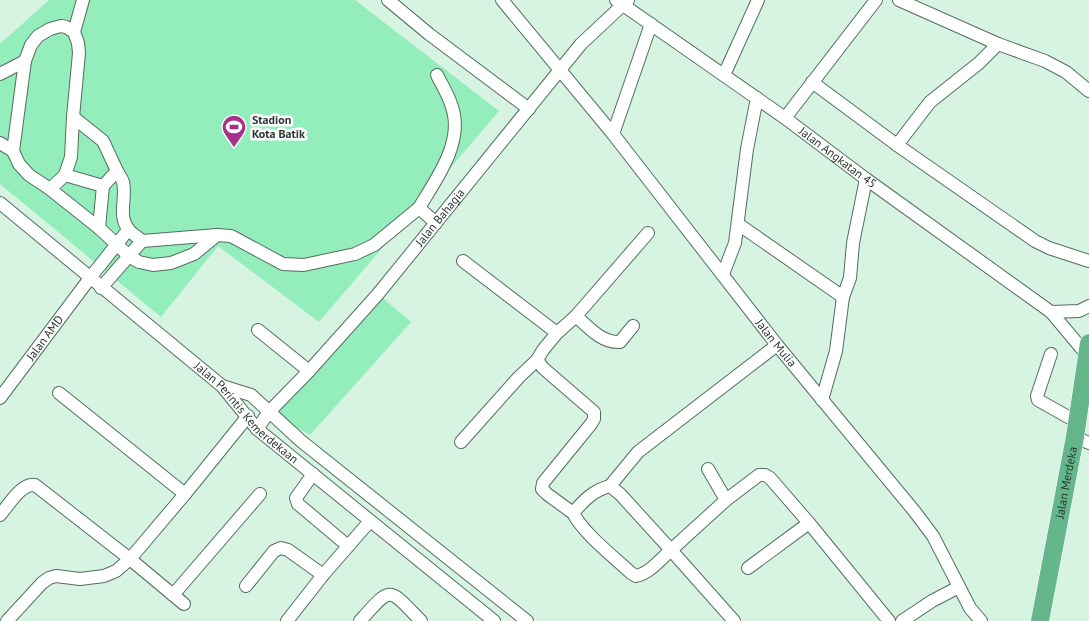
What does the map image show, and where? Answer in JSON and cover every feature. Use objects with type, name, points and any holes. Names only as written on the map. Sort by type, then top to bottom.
[{"type":"highway","name":"Jalan Merdeka","points":[[1040,621],[1080,434],[1088,349]]},
{"type":"street","points":[[50,189],[65,175],[72,157],[78,53],[78,43],[74,32],[83,0]]},
{"type":"street","points":[[388,0],[429,34],[529,109]]},
{"type":"street","name":"Jalan Mulia","points":[[502,0],[613,134],[777,345],[933,536],[958,587],[970,608],[981,621]]},
{"type":"street","points":[[724,75],[758,0]]},
{"type":"street","points":[[785,118],[876,0]]},
{"type":"street","points":[[899,0],[998,44],[1045,61],[1066,72],[1089,91]]},
{"type":"street","name":"Jalan Bahagia","points":[[257,429],[269,412],[309,371],[378,294],[581,44],[622,2]]},
{"type":"street","name":"Jalan Angkatan 45","points":[[622,2],[1051,312],[1088,349]]},
{"type":"street","points":[[613,134],[651,24]]},
{"type":"street","points":[[74,32],[61,26],[50,29],[38,36],[31,45],[25,61],[13,151],[19,164],[29,175],[50,189],[99,228],[129,256],[139,262],[153,265],[171,263],[194,254],[217,235]]},
{"type":"street","points":[[897,145],[930,102],[998,44]]},
{"type":"street","points":[[0,74],[25,61]]},
{"type":"street","points":[[73,117],[103,141],[123,182],[122,210],[124,221],[128,230],[142,241],[217,235],[231,236],[283,264],[304,266],[355,254],[374,245],[419,208],[443,168],[456,127],[452,107],[437,75]]},
{"type":"street","points":[[812,82],[897,145],[1035,241],[1050,248],[1089,260]]},
{"type":"street","points":[[723,274],[735,244],[747,150],[757,98]]},
{"type":"street","points":[[0,143],[13,151]]},
{"type":"street","points":[[99,228],[103,186],[117,171]]},
{"type":"street","points":[[65,175],[103,186]]},
{"type":"street","points":[[822,400],[836,351],[844,297],[850,278],[853,243],[866,179]]},
{"type":"street","name":"Jalan Perintis Kemerdekaan","points":[[0,203],[222,386],[257,429],[494,621]]},
{"type":"street","points":[[419,208],[436,223]]},
{"type":"street","points":[[738,224],[844,297]]},
{"type":"street","name":"Jalan AMD","points":[[0,398],[128,230]]},
{"type":"street","points":[[461,442],[519,377],[537,360],[557,333],[576,316],[648,232]]},
{"type":"street","points":[[101,288],[142,241]]},
{"type":"street","points":[[463,261],[557,333]]},
{"type":"street","points":[[1051,312],[1079,311],[1089,306]]},
{"type":"street","points":[[576,316],[602,338],[612,342],[620,342],[633,326]]},
{"type":"street","points":[[258,330],[309,371]]},
{"type":"street","points":[[573,513],[599,489],[610,486],[638,452],[777,345]]},
{"type":"street","points":[[1051,354],[1037,396],[1038,400],[1080,434]]},
{"type":"street","points":[[537,360],[594,412],[594,419],[591,424],[543,483],[542,489],[573,513],[578,521],[631,573],[636,576],[642,575],[726,500],[759,475],[765,475],[770,478],[809,523],[889,621]]},
{"type":"street","points":[[222,386],[252,395],[302,441],[527,621]]},
{"type":"street","points":[[59,393],[186,494]]},
{"type":"street","points":[[7,621],[42,583],[50,578],[56,576],[80,579],[104,576],[116,571],[130,559],[186,494],[248,416]]},
{"type":"street","points":[[708,469],[726,500]]},
{"type":"street","points":[[313,474],[296,498],[298,504],[348,546]]},
{"type":"street","points":[[0,515],[23,488],[32,484],[35,485],[184,604]]},
{"type":"street","points":[[610,486],[620,494],[734,621]]},
{"type":"street","points":[[172,595],[260,494]]},
{"type":"street","points":[[287,621],[323,575],[370,521]]},
{"type":"street","points":[[748,568],[809,523]]},
{"type":"street","points":[[246,586],[274,552],[281,548],[288,550],[323,575]]},
{"type":"street","points":[[902,621],[932,600],[958,587]]},
{"type":"street","points":[[360,621],[382,596],[389,594],[396,597],[420,621]]},
{"type":"green space","name":"Stadion Kota Batik","points":[[49,0],[355,0],[499,111],[319,322],[218,246],[161,317],[0,184],[0,44]]},
{"type":"green space","points":[[378,294],[411,322],[310,435],[269,412]]},
{"type":"place","name":"Stadion Kota Batik","points":[[234,148]]}]
